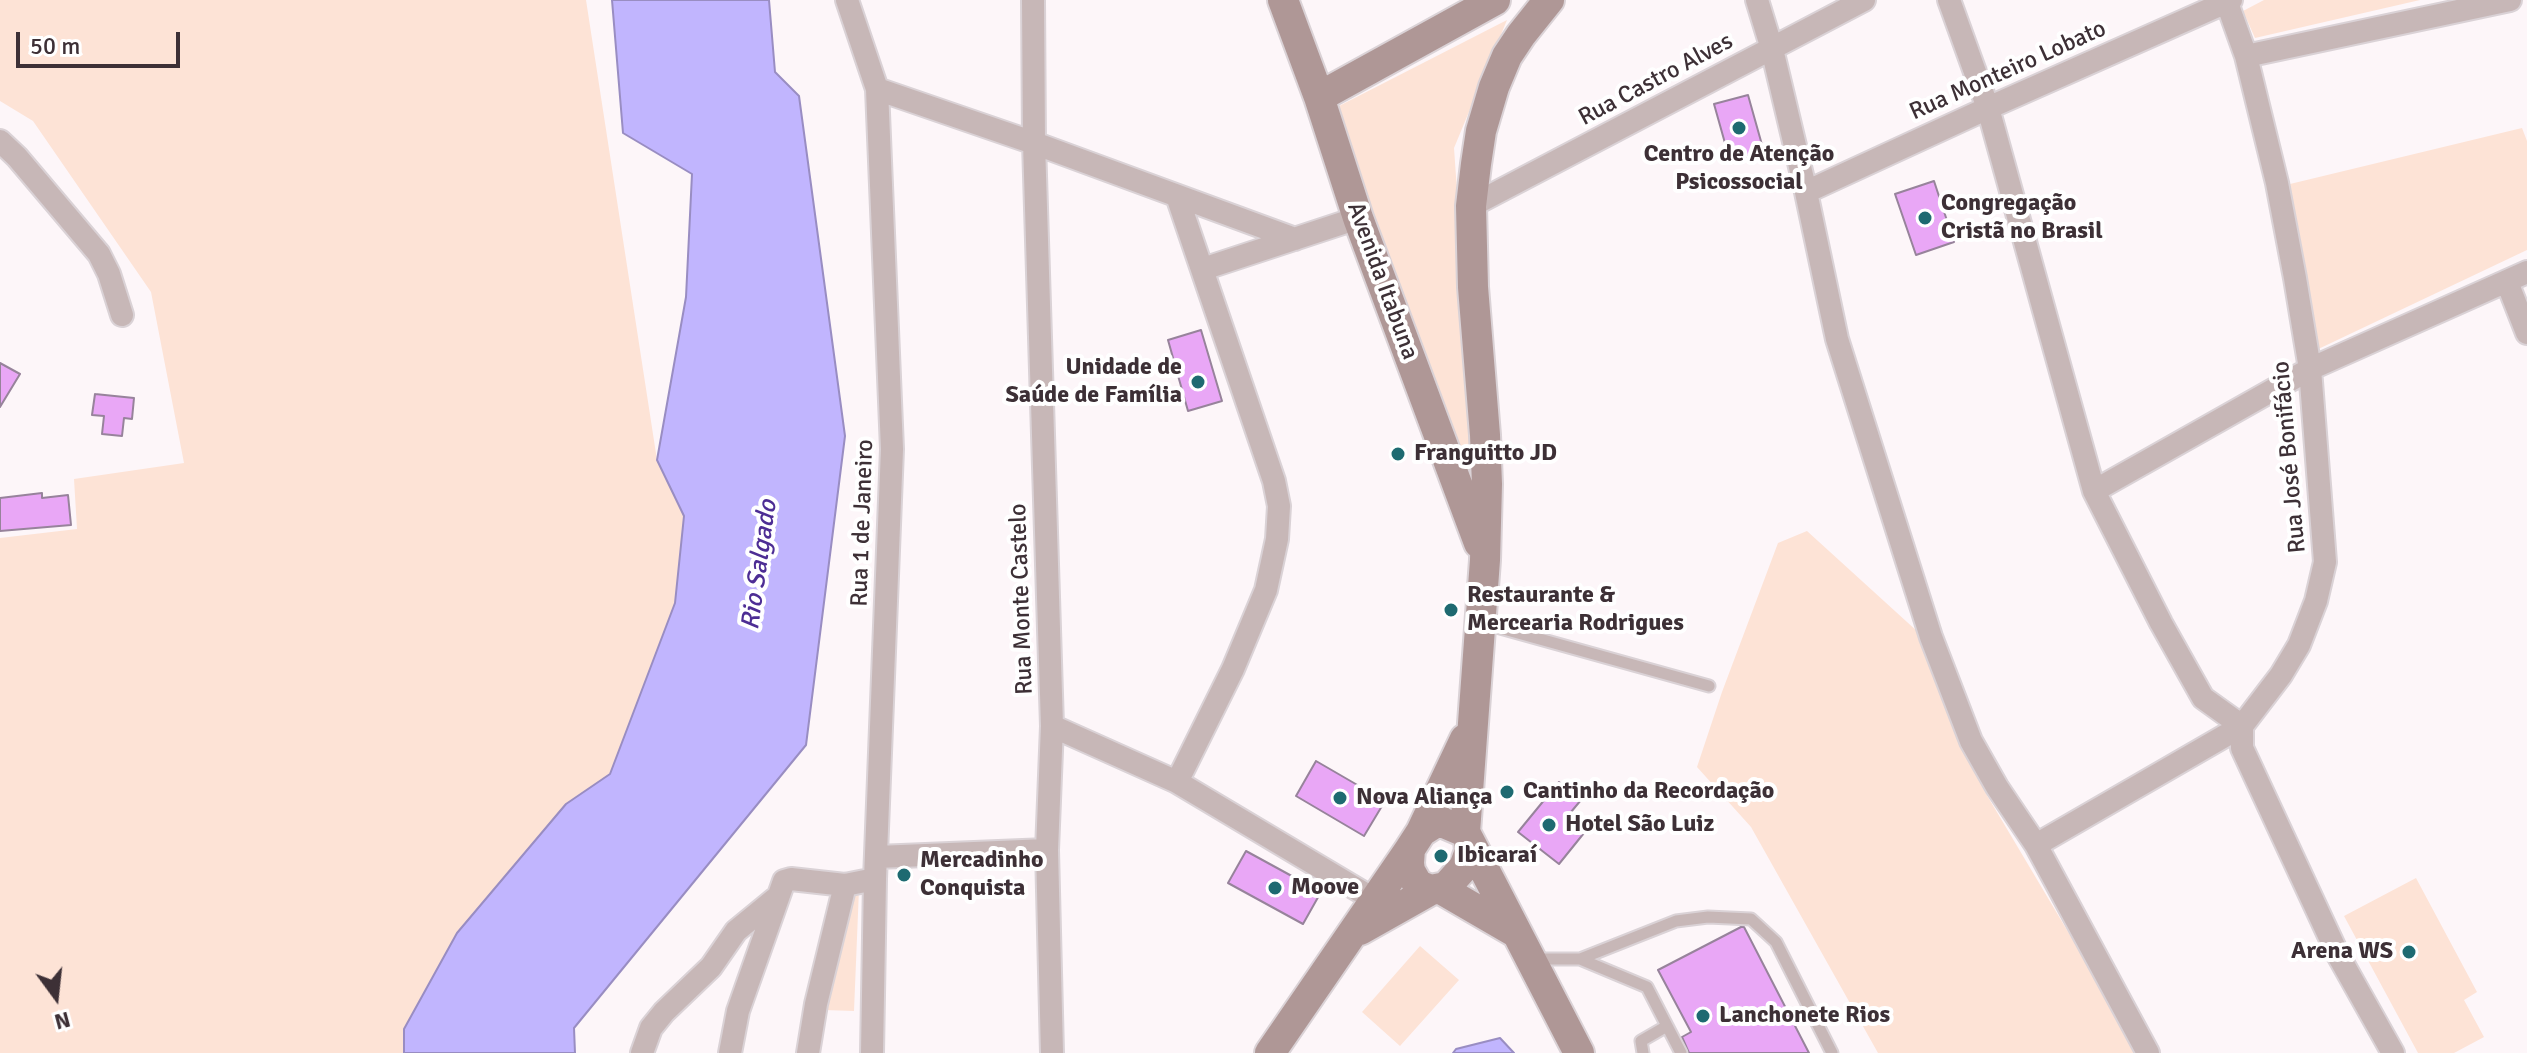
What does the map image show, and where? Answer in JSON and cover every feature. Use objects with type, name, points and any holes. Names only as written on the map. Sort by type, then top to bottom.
[{"type":"main road","name":"Avenida Itabuna","points":[[1283,0],[1319,97],[1358,218],[1485,560]]},
{"type":"main road","points":[[1319,97],[1495,0]]},
{"type":"main road","points":[[1382,906],[1452,882],[1464,867],[1470,851],[1467,836],[1472,723],[1485,560],[1485,435],[1473,287],[1471,206],[1481,131],[1494,87],[1514,45],[1549,0]]},
{"type":"main road","points":[[1270,1053],[1352,935],[1382,906],[1472,723]]},
{"type":"main road","points":[[1515,932],[1436,889],[1418,885],[1413,879],[1409,863],[1416,840],[1435,823],[1444,823],[1467,836],[1579,1053]]},
{"type":"street","name":"Rua 1 de Janeiro","points":[[847,0],[877,89],[892,449],[872,1053]]},
{"type":"street","name":"Rua Monte Castelo","points":[[1033,0],[1034,143],[1052,726],[1047,850],[1052,1053]]},
{"type":"street","points":[[1757,0],[1772,49],[1806,192],[1837,339],[1931,637],[1971,741],[2036,845],[2148,1053]]},
{"type":"street","name":"Rua Castro Alves","points":[[1471,206],[1864,0]]},
{"type":"street","points":[[1949,0],[1988,108],[2094,491],[2203,698],[2242,726]]},
{"type":"street","points":[[2246,56],[2510,0]]},
{"type":"street","name":"Rua Monteiro Lobato","points":[[1806,192],[2228,1]]},
{"type":"street","name":"Rua José Bonifácio","points":[[2228,1],[2246,56],[2277,183],[2310,369],[2325,562],[2316,601],[2299,645],[2281,675],[2242,726]]},
{"type":"street","points":[[877,89],[1295,239]]},
{"type":"street","points":[[0,141],[99,254],[122,315]]},
{"type":"street","points":[[1177,196],[1274,481],[1279,506],[1277,539],[1266,590],[1233,669],[1177,782]]},
{"type":"street","points":[[1203,269],[1358,218]]},
{"type":"street","points":[[2094,491],[2310,369],[2527,272]]},
{"type":"street","points":[[2507,282],[2527,333]]},
{"type":"street","points":[[1052,726],[1177,782],[1382,906]]},
{"type":"street","points":[[2036,845],[2242,726]]},
{"type":"street","points":[[2242,726],[2242,748],[2338,955],[2393,1053]]},
{"type":"street","points":[[730,1053],[738,1011],[776,898],[787,879],[845,885],[876,868],[1047,850]]},
{"type":"street","points":[[808,1053],[816,1004],[845,885]]},
{"type":"street","points":[[642,1053],[651,1028],[664,1012],[711,967],[736,931],[776,898]]},
{"type":"lane","points":[[1480,622],[1709,686]]},
{"type":"lane","points":[[1529,959],[1580,959],[1676,921],[1708,917],[1751,919],[1776,942],[1832,1053]]},
{"type":"lane","points":[[1580,959],[1647,987],[1681,1053]]},
{"type":"lane","points":[[1643,1053],[1641,1041],[1667,1026]]},
{"type":"shaded area","points":[[0,0],[586,0],[657,460],[684,516],[675,603],[610,774],[566,804],[404,1029],[404,1053],[0,1053],[0,538],[77,529],[74,479],[184,463],[151,292],[33,121],[0,101]]},
{"type":"shaded area","points":[[2264,0],[2420,0],[2255,38],[2243,11]]},
{"type":"shaded area","points":[[1507,20],[1454,148],[1479,503],[1382,247],[1339,106]]},
{"type":"shaded area","points":[[2522,128],[2527,141],[2527,250],[2312,352],[2290,184]]},
{"type":"shaded area","points":[[1807,531],[1918,632],[1985,792],[2140,1053],[1878,1053],[1751,827],[1697,767],[1778,543]]},
{"type":"shaded area","name":"Arena WS","points":[[2416,878],[2477,992],[2464,1000],[2484,1037],[2454,1053],[2418,1053],[2344,916]]},
{"type":"shaded area","points":[[846,889],[859,889],[854,1011],[824,1010]]},
{"type":"shaded area","points":[[1420,946],[1459,980],[1400,1046],[1362,1012]]},
{"type":"water","name":"Rio Salgado","points":[[612,0],[769,0],[775,72],[799,96],[845,436],[806,745],[574,1028],[575,1053],[404,1053],[404,1029],[457,933],[566,804],[610,774],[675,603],[684,516],[657,460],[686,297],[692,174],[623,133]]},
{"type":"water","points":[[1500,1038],[1514,1053],[1453,1053],[1456,1049]]},
{"type":"building","name":"Centro de Atenção Psicossocial","points":[[1748,95],[1764,152],[1730,161],[1714,104]]},
{"type":"building","name":"Congregação Cristã no Brasil","points":[[1934,181],[1954,242],[1916,255],[1895,194]]},
{"type":"building","name":"Unidade de Saúde de Família","points":[[1201,330],[1222,401],[1188,411],[1168,340]]},
{"type":"building","points":[[0,363],[20,374],[0,407]]},
{"type":"building","points":[[95,394],[134,398],[132,419],[124,418],[122,436],[102,434],[104,416],[92,415]]},
{"type":"building","points":[[42,493],[42,498],[68,495],[71,525],[0,531],[0,498]]},
{"type":"building","name":"Nova Aliança","points":[[1316,761],[1385,801],[1364,836],[1296,796]]},
{"type":"building","name":"Hotel São Luiz","points":[[1559,782],[1581,800],[1566,818],[1584,833],[1559,864],[1518,832]]},
{"type":"building","name":"Moove","points":[[1246,851],[1321,892],[1303,924],[1228,883]]},
{"type":"building","points":[[1744,927],[1809,1053],[1689,1053],[1682,1037],[1691,1032],[1658,970]]},
{"type":"place","name":"Centro de Atenção Psicossocial","points":[[1739,128]]},
{"type":"place","name":"Congregação Cristã no Brasil","points":[[1925,218]]},
{"type":"place","name":"Unidade de Saúde de Família","points":[[1198,382]]},
{"type":"place","name":"Franguitto JD","points":[[1398,454]]},
{"type":"place","name":"Restaurante & Mercearia Rodrigues","points":[[1451,610]]},
{"type":"place","name":"Cantinho da Recordação","points":[[1507,792]]},
{"type":"place","name":"Nova Aliança","points":[[1340,798]]},
{"type":"place","name":"Hotel São Luiz","points":[[1549,825]]},
{"type":"place","name":"Ibicaraí","points":[[1441,856]]},
{"type":"place","name":"Mercadinho Conquista","points":[[904,875]]},
{"type":"place","name":"Moove","points":[[1275,888]]},
{"type":"place","name":"Arena WS","points":[[2409,952]]},
{"type":"place","name":"Lanchonete Rios","points":[[1703,1016]]}]
